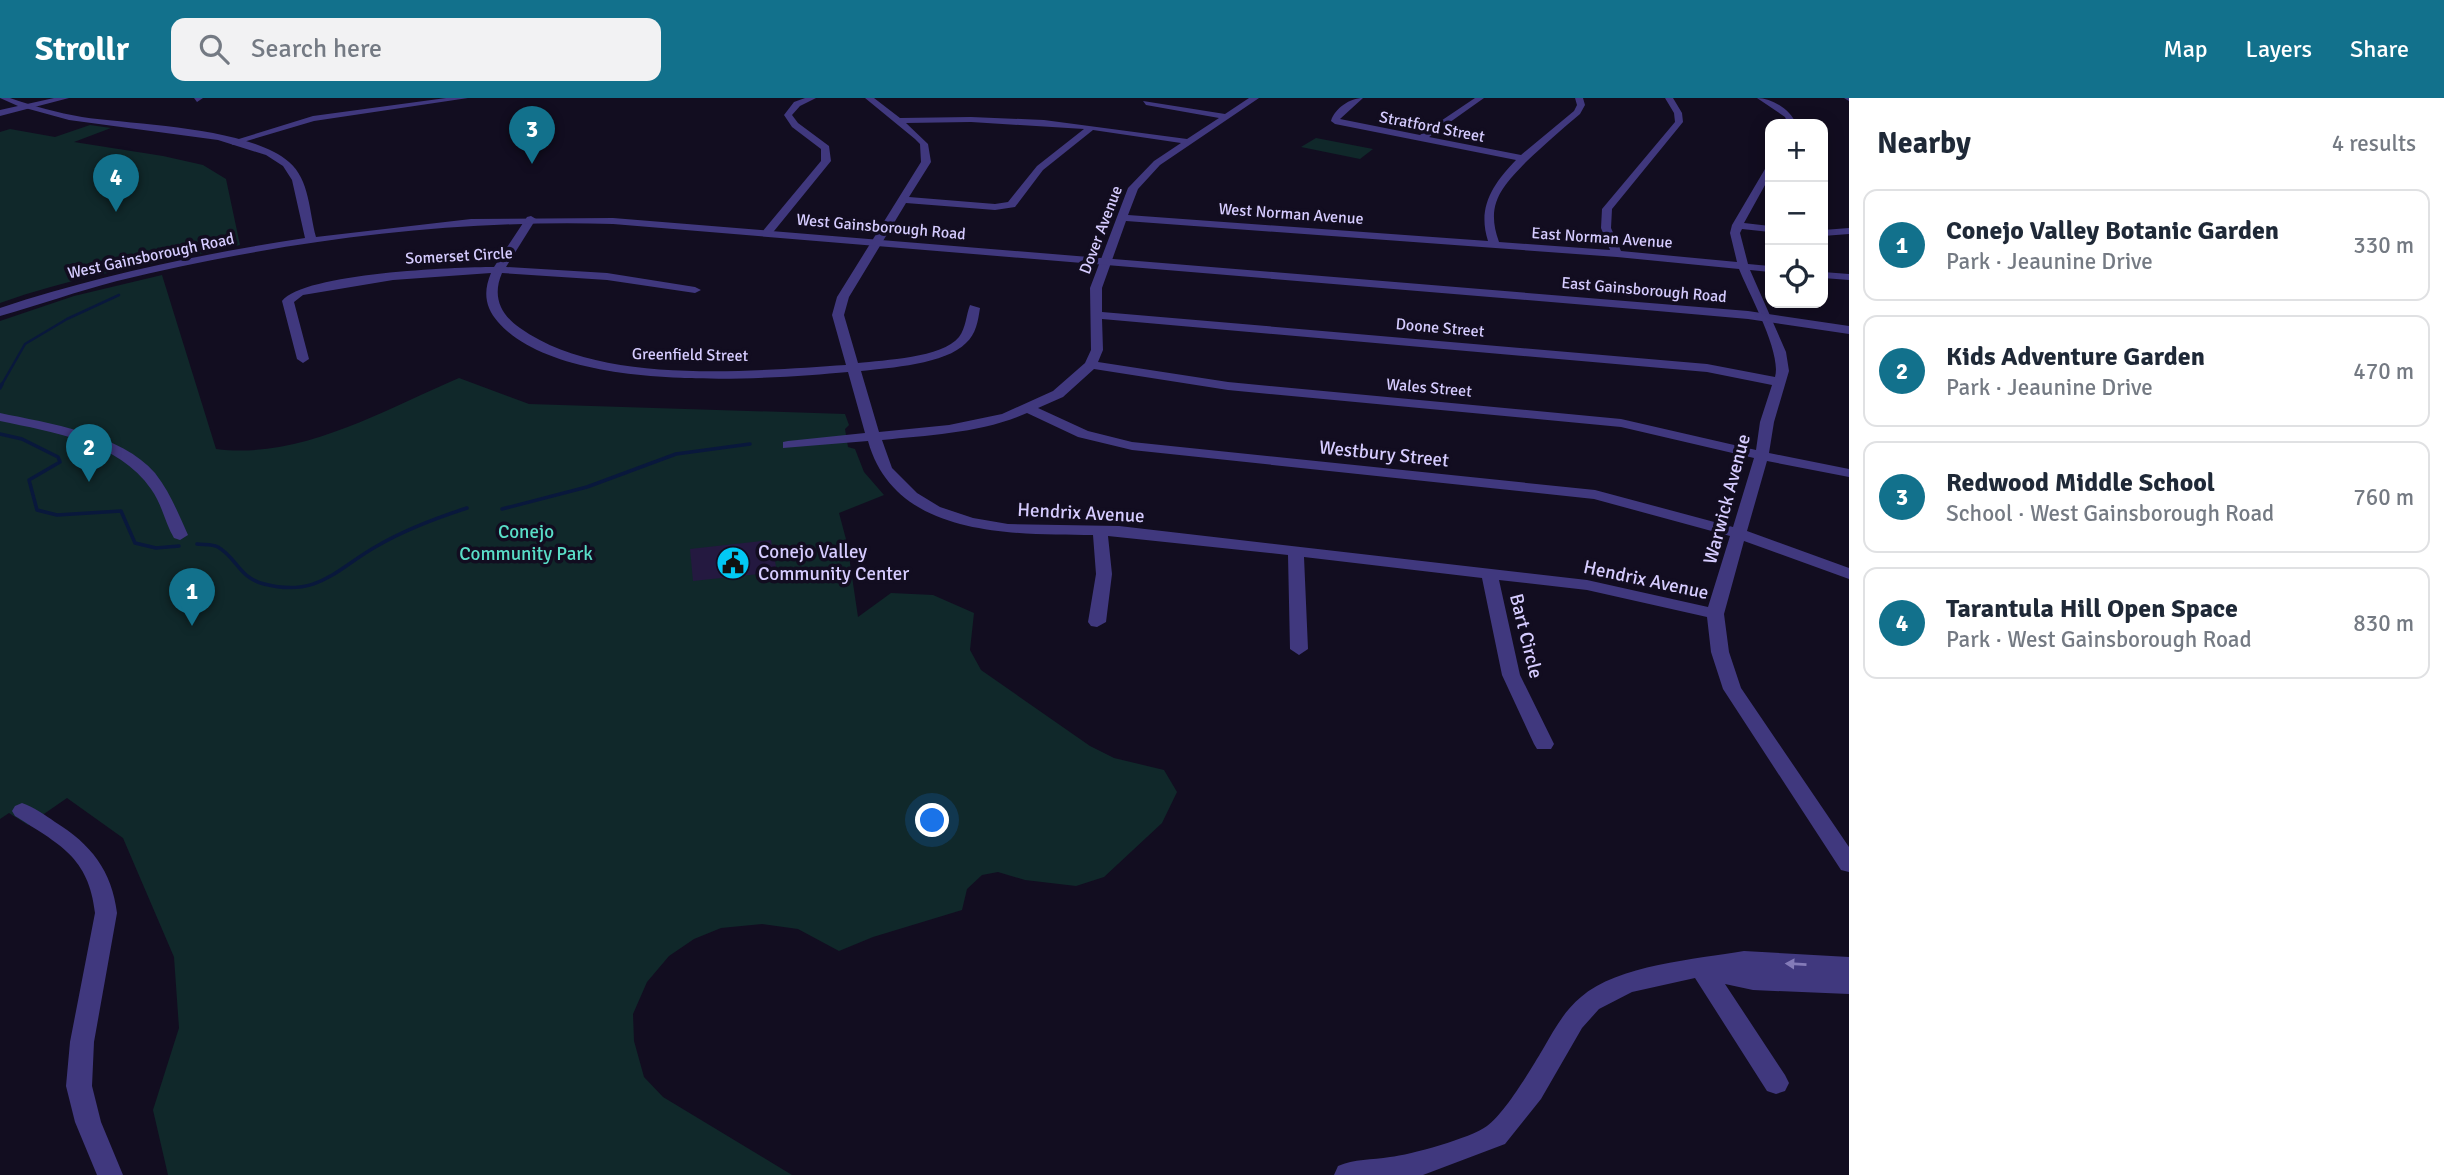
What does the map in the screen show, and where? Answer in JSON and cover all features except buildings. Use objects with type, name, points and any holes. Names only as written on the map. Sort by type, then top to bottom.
[{"type":"street","points":[[2,98],[27,107],[76,118],[233,142],[276,157],[289,168],[303,203],[311,239]]},
{"type":"street","points":[[0,113],[65,98]]},
{"type":"street","points":[[233,142],[313,120],[464,98]]},
{"type":"street","points":[[766,234],[826,161],[826,148],[816,137],[793,125],[788,115],[797,104],[811,98]]},
{"type":"street","name":"Hendrix Avenue","points":[[869,98],[918,137],[926,151],[923,168],[839,306],[839,323],[851,368],[886,470],[897,484],[935,510],[970,522],[1008,529],[1100,530],[1613,589],[1715,614]]},
{"type":"street","name":"Dover Avenue","points":[[1091,365],[1099,341],[1095,293],[1127,201],[1140,179],[1157,163],[1255,98]]},
{"type":"street","name":"Stratford Street","points":[[1359,98],[1336,115],[1335,121],[1525,159]]},
{"type":"street","points":[[1420,139],[1480,98]]},
{"type":"street","points":[[1495,246],[1489,226],[1490,203],[1502,180],[1577,112],[1581,105],[1579,98]]},
{"type":"street","points":[[1616,254],[1606,228],[1607,209],[1679,122],[1678,113],[1669,98]]},
{"type":"street","points":[[1760,98],[1790,119]]},
{"type":"street","points":[[1146,103],[1227,117]]},
{"type":"street","points":[[900,121],[955,119],[1091,128],[1188,142]]},
{"type":"street","points":[[903,200],[995,207],[1012,205],[1040,167],[1091,128]]},
{"type":"street","points":[[1765,177],[1737,225],[1765,228]]},
{"type":"street","name":"West Norman Avenue","points":[[1122,218],[1457,243]]},
{"type":"street","name":"West Gainsborough Road","points":[[0,312],[119,276],[311,239],[428,224],[531,219],[613,221],[1435,289]]},
{"type":"street","name":"Greenfield Street","points":[[531,219],[492,285],[491,296],[495,310],[525,338],[587,362],[649,372],[894,365],[942,354],[959,345],[967,335],[974,308]]},
{"type":"street","name":"Warwick Avenue","points":[[1737,225],[1735,233],[1743,266],[1780,352],[1783,371],[1767,422],[1762,454],[1715,614],[1721,663],[1732,689],[1849,864]]},
{"type":"street","points":[[1828,233],[1849,231]]},
{"type":"street","name":"East Norman Avenue","points":[[1457,243],[1616,254],[1765,268]]},
{"type":"street","name":"Somerset Circle","points":[[303,359],[288,301],[298,293],[418,272],[500,268],[591,272],[695,290]]},
{"type":"street","points":[[1828,275],[1849,277]]},
{"type":"street","name":"East Gainsborough Road","points":[[1435,289],[1766,317],[1849,330]]},
{"type":"street","name":"Doone Street","points":[[1097,315],[1707,368],[1779,382]]},
{"type":"street","points":[[788,445],[949,429],[1006,417],[1030,409],[1058,394],[1091,365]]},
{"type":"street","name":"Wales Street","points":[[1091,365],[1228,386],[1621,423],[1849,474]]},
{"type":"street","name":"Westbury Street","points":[[1030,409],[1083,434],[1132,446],[1595,495],[1737,533],[1849,574]]},
{"type":"street","points":[[0,417],[90,440],[136,465],[160,489],[180,535]]},
{"type":"street","points":[[1097,622],[1104,574],[1100,530]]},
{"type":"street","points":[[1296,552],[1299,649]]},
{"type":"street","name":"Bart Circle","points":[[1489,574],[1511,675],[1544,744]]},
{"type":"street","points":[[22,811],[83,854],[94,865],[105,895],[106,913],[82,1042],[79,1086],[88,1122],[110,1175]]},
{"type":"street","points":[[1347,1175],[1393,1170],[1436,1159],[1496,1135],[1532,1091],[1573,1021],[1591,1002],[1626,984],[1661,974],[1702,970],[1744,961],[1849,967]]},
{"type":"street","points":[[1702,970],[1753,980],[1849,984]]},
{"type":"street","points":[[1702,970],[1776,1083]]},
{"type":"green space","points":[[90,125],[111,128],[74,142],[203,165],[226,179],[240,245],[60,284],[0,303],[0,132],[10,129],[55,137]]},
{"type":"green space","points":[[1316,138],[1373,149],[1360,159],[1301,147]]},
{"type":"green space","name":"Conejo Community Park","points":[[162,275],[216,449],[279,447],[310,440],[341,430],[459,378],[529,404],[845,414],[849,425],[845,429],[848,447],[855,449],[864,472],[884,495],[839,513],[847,543],[858,617],[891,593],[933,595],[974,613],[970,650],[981,670],[1090,746],[1114,758],[1164,770],[1177,792],[1162,823],[1104,877],[1076,886],[1025,880],[998,872],[982,875],[967,889],[962,910],[873,937],[839,951],[798,929],[762,924],[721,928],[694,939],[669,956],[647,982],[633,1014],[634,1041],[644,1077],[663,1097],[792,1175],[168,1175],[153,1110],[179,1028],[174,957],[123,838],[67,798],[28,825],[9,813],[0,819],[0,321],[74,296]]},
{"type":"waterway","points":[[1,386],[25,344],[67,319],[119,295]]},
{"type":"waterway","points":[[0,434],[22,439],[58,457],[60,462],[29,480],[37,510],[57,515],[121,511],[135,543],[156,548],[179,546]]},
{"type":"waterway","points":[[502,509],[587,487],[676,454],[750,444]]},
{"type":"waterway","points":[[197,544],[218,547],[243,573],[256,581],[283,587],[299,587],[325,579],[399,534],[467,508]]},
{"type":"place","name":"Redwood Middle School","points":[[532,164]]},
{"type":"place","name":"Tarantula Hill Open Space","points":[[116,212]]},
{"type":"place","name":"Kids Adventure Garden","points":[[89,482]]},
{"type":"place","name":"Conejo Valley Community Center","points":[[733,563]]},
{"type":"place","name":"Conejo Valley Botanic Garden","points":[[192,626]]}]
